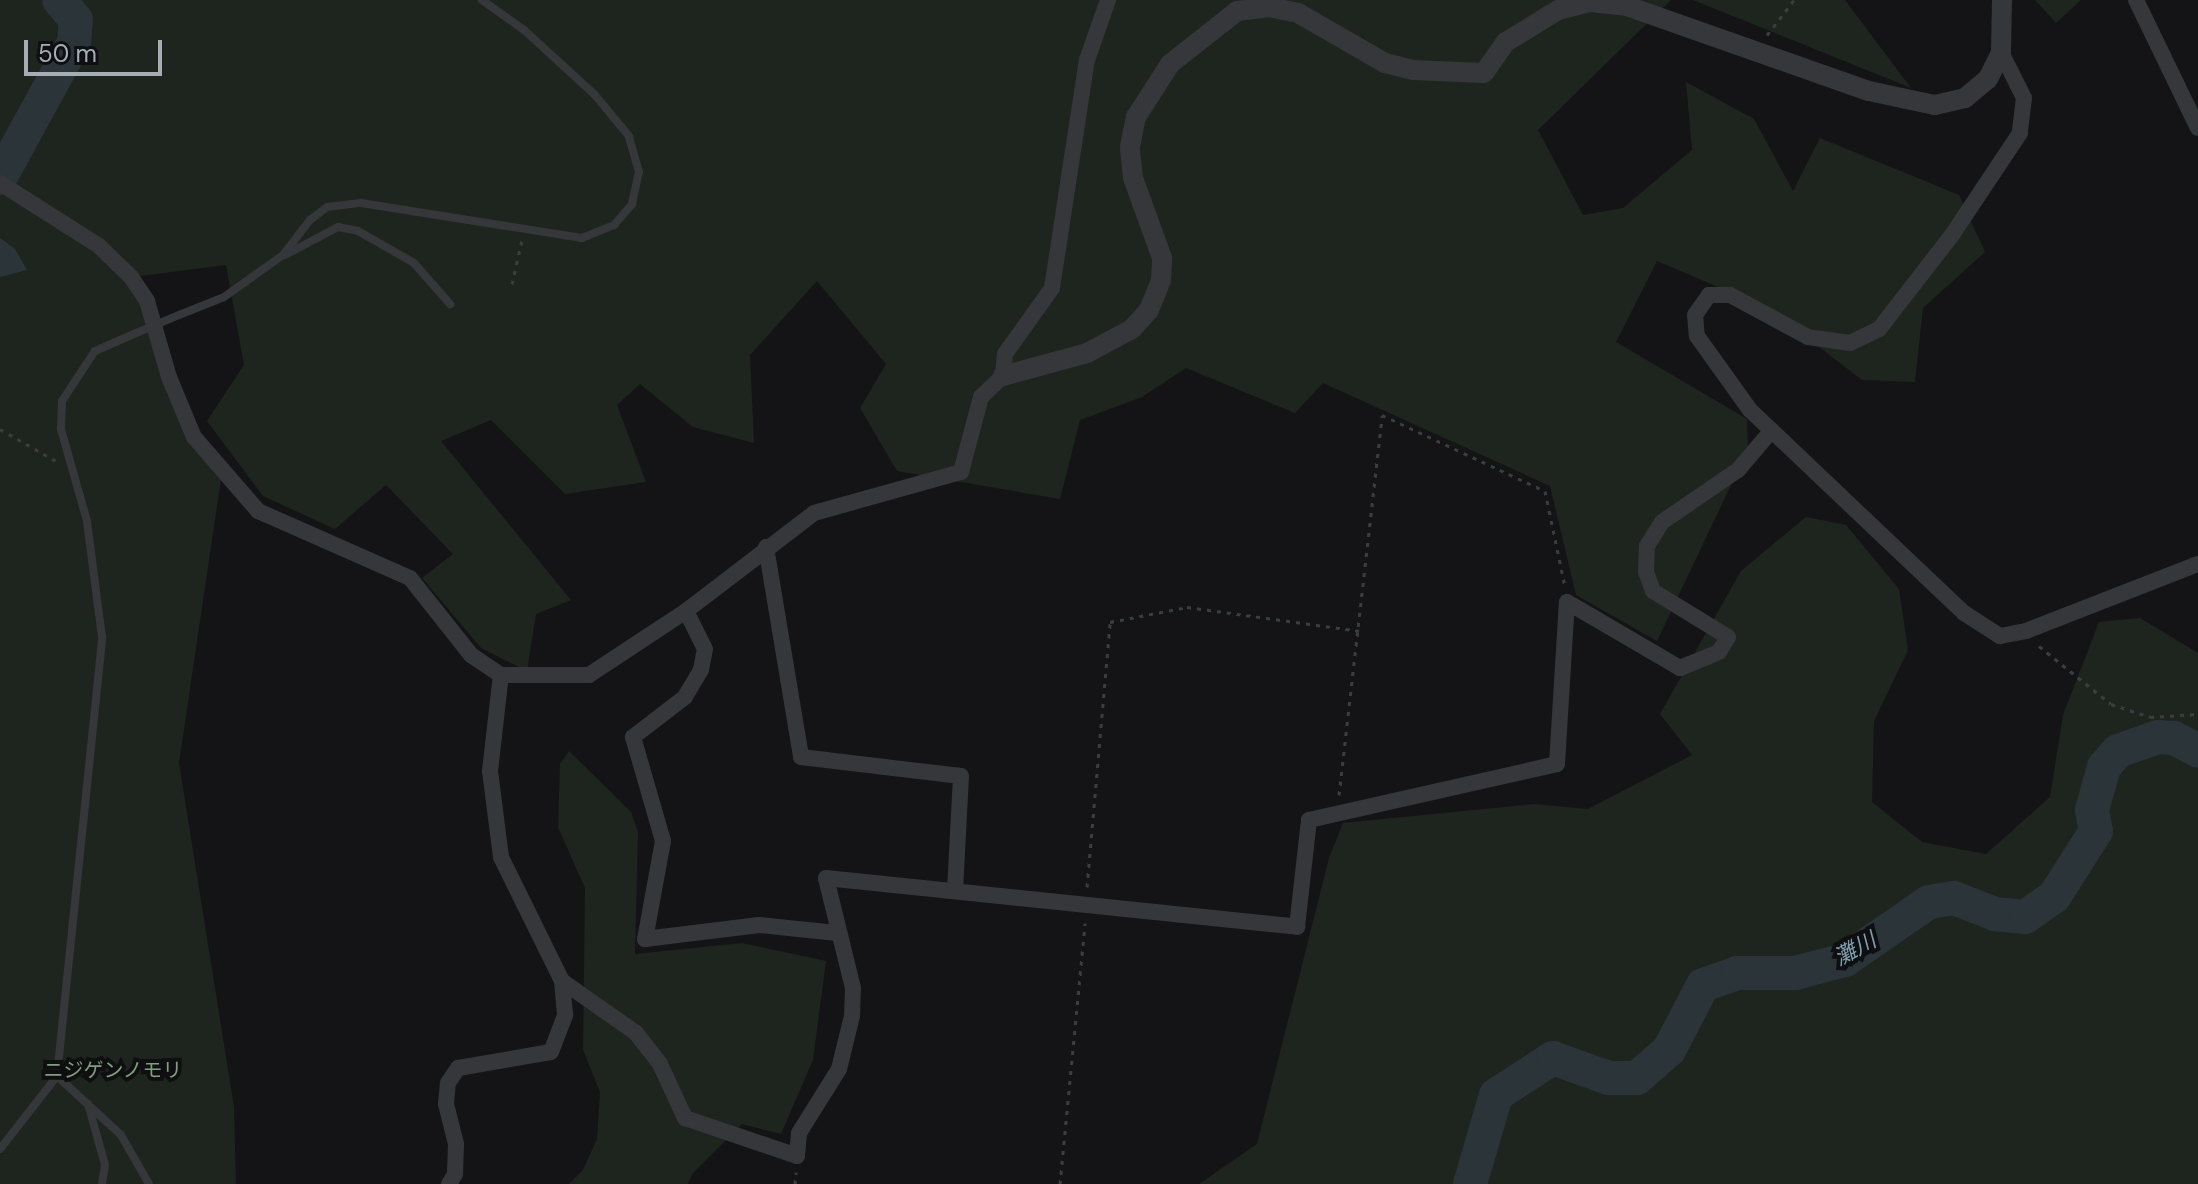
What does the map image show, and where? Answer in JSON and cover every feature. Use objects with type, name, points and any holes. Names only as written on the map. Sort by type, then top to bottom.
[{"type":"street","points":[[1003,376],[1005,354],[1052,288],[1087,60],[1108,0]]},
{"type":"street","points":[[8,187],[99,246],[131,277],[147,301],[169,377],[194,437],[232,487],[258,511],[301,534],[410,578],[471,655],[501,675],[589,675],[686,611],[814,513],[961,472],[981,397],[1003,376],[1087,353],[1132,329],[1149,310],[1161,280],[1162,258],[1133,178],[1130,147],[1136,117],[1170,64],[1237,11],[1268,7],[1298,13],[1385,63],[1450,73],[1484,73],[1506,42],[1531,23],[1590,2],[1638,10],[1903,101],[1935,105],[1965,98],[1988,79],[2001,52],[2002,0]]},
{"type":"street","points":[[2136,0],[2198,128]]},
{"type":"street","points":[[2001,52],[2024,98],[2020,133],[1944,246],[1879,329],[1850,343],[1808,337],[1730,295],[1709,295],[1695,315],[1697,336],[1718,369],[1772,430],[1964,613],[2000,636],[2026,631],[2198,564]]},
{"type":"street","points":[[562,981],[636,1033],[660,1064],[685,1118],[797,1156],[799,1133],[839,1069],[852,1016],[853,988],[837,933],[826,878],[1085,902],[1297,927],[1309,820],[1337,811],[1557,764],[1567,602],[1680,668],[1719,652],[1728,637],[1653,591],[1646,572],[1647,546],[1662,522],[1738,470],[1772,430]]},
{"type":"street","points":[[766,547],[801,757],[961,776],[955,890]]},
{"type":"street","points":[[686,611],[705,649],[701,670],[685,697],[633,737],[663,841],[645,939],[759,925],[837,933]]},
{"type":"street","points":[[449,1184],[455,1174],[456,1144],[446,1104],[448,1083],[458,1068],[551,1052],[565,1015],[562,981],[501,857],[490,771],[501,675]]},
{"type":"lane","points":[[283,255],[310,220],[327,207],[361,203],[582,238],[614,225],[632,204],[639,172],[629,136],[595,95],[524,30],[482,0]]},
{"type":"lane","points":[[0,1149],[57,1076],[102,637],[87,521],[61,429],[62,401],[95,351],[224,297],[283,255],[338,227],[358,231],[414,263],[450,304]]},
{"type":"lane","points":[[57,1076],[121,1135],[149,1184]]},
{"type":"lane","points":[[88,1103],[105,1165],[102,1184]]},
{"type":"path","points":[[1755,51],[1794,0]]},
{"type":"path","points":[[512,284],[524,230]]},
{"type":"path","points":[[1337,811],[1360,631],[1382,415],[1545,491],[1567,602]]},
{"type":"path","points":[[0,429],[71,469]]},
{"type":"path","points":[[1060,1184],[1086,961],[1085,902],[1110,622],[1157,609],[1187,607],[1360,631]]},
{"type":"path","points":[[2026,631],[2111,704],[2150,717],[2198,714]]},
{"type":"green space","name":"ニジゲンノモリ","points":[[0,0],[1671,0],[1538,130],[1583,215],[1623,208],[1692,150],[1686,82],[1754,119],[1793,191],[1820,138],[1959,195],[1985,252],[1923,308],[1915,382],[1862,380],[1770,309],[1657,261],[1616,342],[1747,419],[1748,449],[1657,641],[1576,595],[1550,486],[1323,383],[1295,413],[1186,368],[1142,397],[1080,420],[1060,499],[897,471],[860,408],[886,364],[817,281],[750,355],[754,443],[693,427],[640,384],[617,405],[646,482],[565,494],[491,420],[441,441],[571,600],[536,614],[527,671],[481,648],[422,578],[453,554],[386,485],[335,529],[263,496],[207,421],[244,365],[226,265],[132,277],[221,479],[179,763],[234,1107],[236,1184],[0,1184],[0,191],[12,173],[0,157]]},
{"type":"green space","points":[[1693,0],[1845,0],[1911,88]]},
{"type":"green space","points":[[2035,0],[2081,0],[2056,23]]},
{"type":"green space","points":[[1806,517],[1846,525],[1899,589],[1908,650],[1874,721],[1872,802],[1922,842],[1986,854],[2050,797],[2063,715],[2099,622],[2140,618],[2198,653],[2198,1184],[1199,1184],[1257,1144],[1329,858],[1343,823],[1533,804],[1588,809],[1692,755],[1660,714],[1741,571]]},
{"type":"green space","points":[[569,751],[631,812],[638,832],[635,954],[742,943],[826,961],[813,1060],[781,1134],[742,1124],[692,1174],[688,1184],[569,1184],[583,1170],[597,1139],[600,1092],[583,1050],[585,888],[558,827],[560,764]]},
{"type":"shaded area","points":[[0,238],[15,249],[27,270],[0,277]]},
{"type":"waterway","points":[[0,178],[74,43],[76,20],[59,0]]},
{"type":"waterway","name":"灘川","points":[[1470,1184],[1496,1095],[1553,1058],[1609,1078],[1637,1078],[1669,1050],[1703,985],[1737,973],[1795,973],[1845,960],[1929,902],[1954,898],[1995,914],[2025,917],[2054,897],[2096,831],[2092,810],[2104,767],[2118,751],[2158,737],[2174,738],[2198,751]]}]
